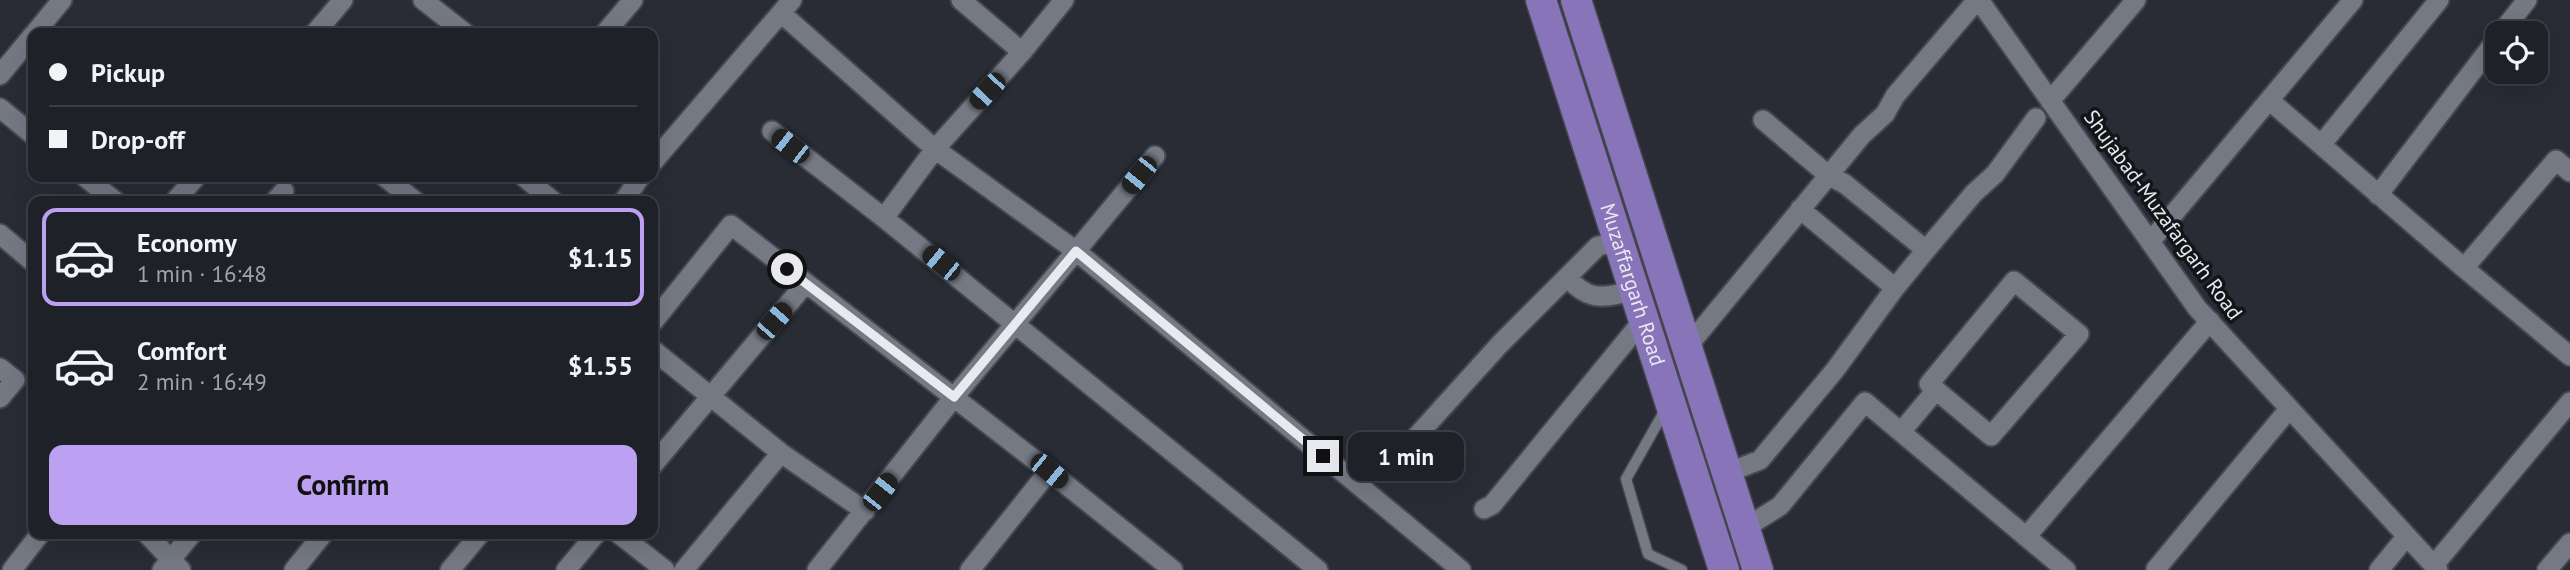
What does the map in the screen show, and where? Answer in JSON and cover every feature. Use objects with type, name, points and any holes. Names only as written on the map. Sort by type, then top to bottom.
[{"type":"main road","name":"Muzaffargarh Road","points":[[1541,0],[1724,570]]},
{"type":"main road","name":"Muzaffargarh Road","points":[[1576,0],[1758,570]]},
{"type":"street","points":[[39,28],[62,0]]},
{"type":"street","points":[[320,28],[343,0]]},
{"type":"street","points":[[423,0],[452,28]]},
{"type":"street","points":[[609,28],[633,0]]},
{"type":"street","points":[[961,0],[1022,52]]},
{"type":"street","points":[[884,218],[935,149],[1022,52],[1064,0]]},
{"type":"street","points":[[1688,346],[1828,175],[1862,135],[1885,114],[1895,96],[1978,0]]},
{"type":"street","name":"Shujabad-Muzafargarh Road","points":[[1978,0],[2197,308],[2436,568]]},
{"type":"street","points":[[2050,101],[2136,0]]},
{"type":"street","points":[[2150,242],[2353,0]]},
{"type":"street","points":[[2321,145],[2439,0]]},
{"type":"street","points":[[2510,21],[2527,0]]},
{"type":"street","points":[[658,156],[787,6],[935,149],[1076,251],[1448,566]]},
{"type":"street","points":[[0,75],[28,41]]},
{"type":"street","points":[[2378,195],[2485,55]]},
{"type":"street","points":[[2269,100],[2570,356]]},
{"type":"street","points":[[0,108],[28,131]]},
{"type":"street","points":[[1727,472],[1760,460],[1835,370],[1926,250],[1974,193],[1995,174],[2036,118]]},
{"type":"street","points":[[1763,120],[1828,175],[1845,184],[1926,250]]},
{"type":"street","points":[[772,131],[1017,324],[1318,570]]},
{"type":"street","points":[[817,570],[954,397],[1155,156]]},
{"type":"street","points":[[2464,268],[2556,160],[2570,172]]},
{"type":"street","points":[[91,182],[109,196]]},
{"type":"street","points":[[180,196],[192,182]]},
{"type":"street","points":[[391,182],[409,196]]},
{"type":"street","points":[[530,182],[547,196]]},
{"type":"street","points":[[1800,209],[1895,288]]},
{"type":"street","points":[[658,316],[731,225],[1173,570]]},
{"type":"street","points":[[0,234],[28,258]]},
{"type":"street","points":[[1406,448],[1500,344],[1598,246],[1619,242]]},
{"type":"street","points":[[1484,509],[1492,505],[1639,305],[1580,291],[1567,277]]},
{"type":"street","points":[[2014,281],[2079,334],[1991,436],[1937,390],[1929,384],[2014,281]]},
{"type":"street","points":[[658,459],[806,283]]},
{"type":"street","points":[[2026,537],[2210,321]]},
{"type":"street","points":[[658,354],[781,453],[865,511]]},
{"type":"street","points":[[0,368],[15,380],[0,398]]},
{"type":"street","points":[[1901,432],[1937,390]]},
{"type":"street","points":[[1745,528],[1780,506],[1865,402],[2066,570]]},
{"type":"street","points":[[2436,568],[2570,402]]},
{"type":"street","points":[[2156,569],[2289,409]]},
{"type":"street","points":[[684,570],[781,453]]},
{"type":"street","points":[[970,570],[1049,471]]},
{"type":"street","points":[[2379,570],[2406,537]]},
{"type":"street","points":[[12,570],[36,539]]},
{"type":"street","points":[[151,539],[171,566],[189,539]]},
{"type":"street","points":[[294,570],[319,539]]},
{"type":"street","points":[[450,570],[476,539]]},
{"type":"street","points":[[566,570],[592,539]]},
{"type":"street","points":[[625,539],[665,570]]},
{"type":"street","points":[[2547,570],[2570,543]]},
{"type":"lane","points":[[1670,402],[1626,479],[1648,554],[1682,570]]},
{"type":"route","points":[[787,269],[954,397],[1076,251],[1323,456]]}]
